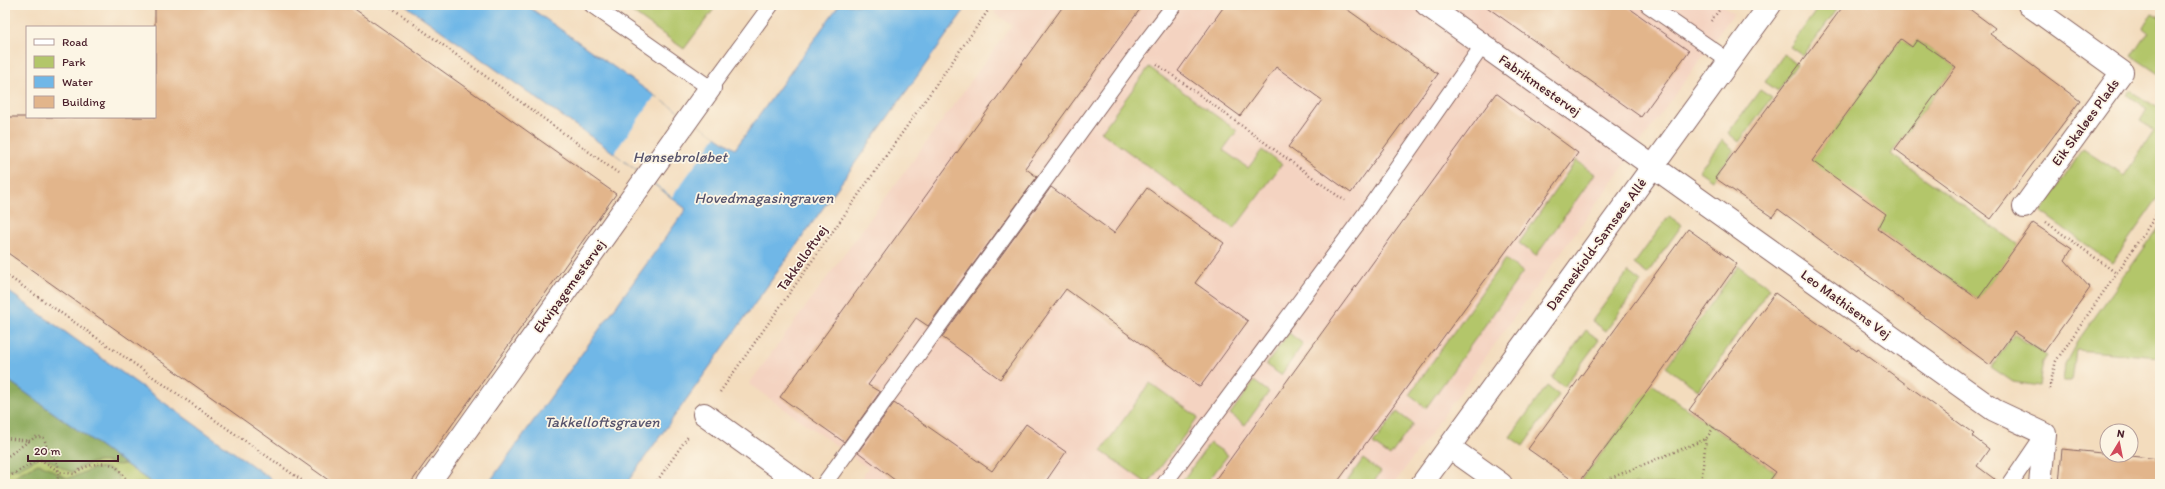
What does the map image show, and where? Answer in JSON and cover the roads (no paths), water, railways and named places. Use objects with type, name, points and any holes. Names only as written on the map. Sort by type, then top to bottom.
[{"type":"street","name":"Fabrikmestervej","points":[[1427,5],[1653,166]]},
{"type":"street","name":"Danneskiold-Samsøes Allé","points":[[1422,484],[1770,5]]},
{"type":"street","name":"Eik Skaløes Plads","points":[[2024,207],[2122,72],[2029,5]]},
{"type":"street","name":"Ekvipagemestervej","points":[[428,484],[705,95]]},
{"type":"street","name":"Leo Mathisens Vej","points":[[1653,166],[1994,410],[2045,434]]},
{"type":"street","points":[[704,414],[801,484]]},
{"type":"street","points":[[2040,484],[2045,434]]},
{"type":"street","points":[[1449,447],[1501,484]]},
{"type":"lane","points":[[592,5],[705,95]]},
{"type":"lane","name":"Ekvipagemestervej","points":[[705,95],[771,5]]},
{"type":"lane","points":[[824,484],[1174,5]]},
{"type":"lane","points":[[1648,5],[1729,61]]},
{"type":"lane","points":[[1164,484],[1364,215],[1483,45]]},
{"type":"lane","points":[[2010,484],[2045,434]]},
{"type":"water","points":[[405,5],[526,5],[655,96],[735,149],[839,5],[968,5],[626,484],[488,484],[686,209],[614,153]]},
{"type":"water","points":[[5,289],[278,484],[153,484],[5,378]]},
{"type":"water label","name":"Hønsebroløbet","points":[[680,157]]},
{"type":"water label","name":"Hovedmagasingraven","points":[[764,198]]},
{"type":"water label","name":"Takkelloftsgraven","points":[[602,422]]}]
